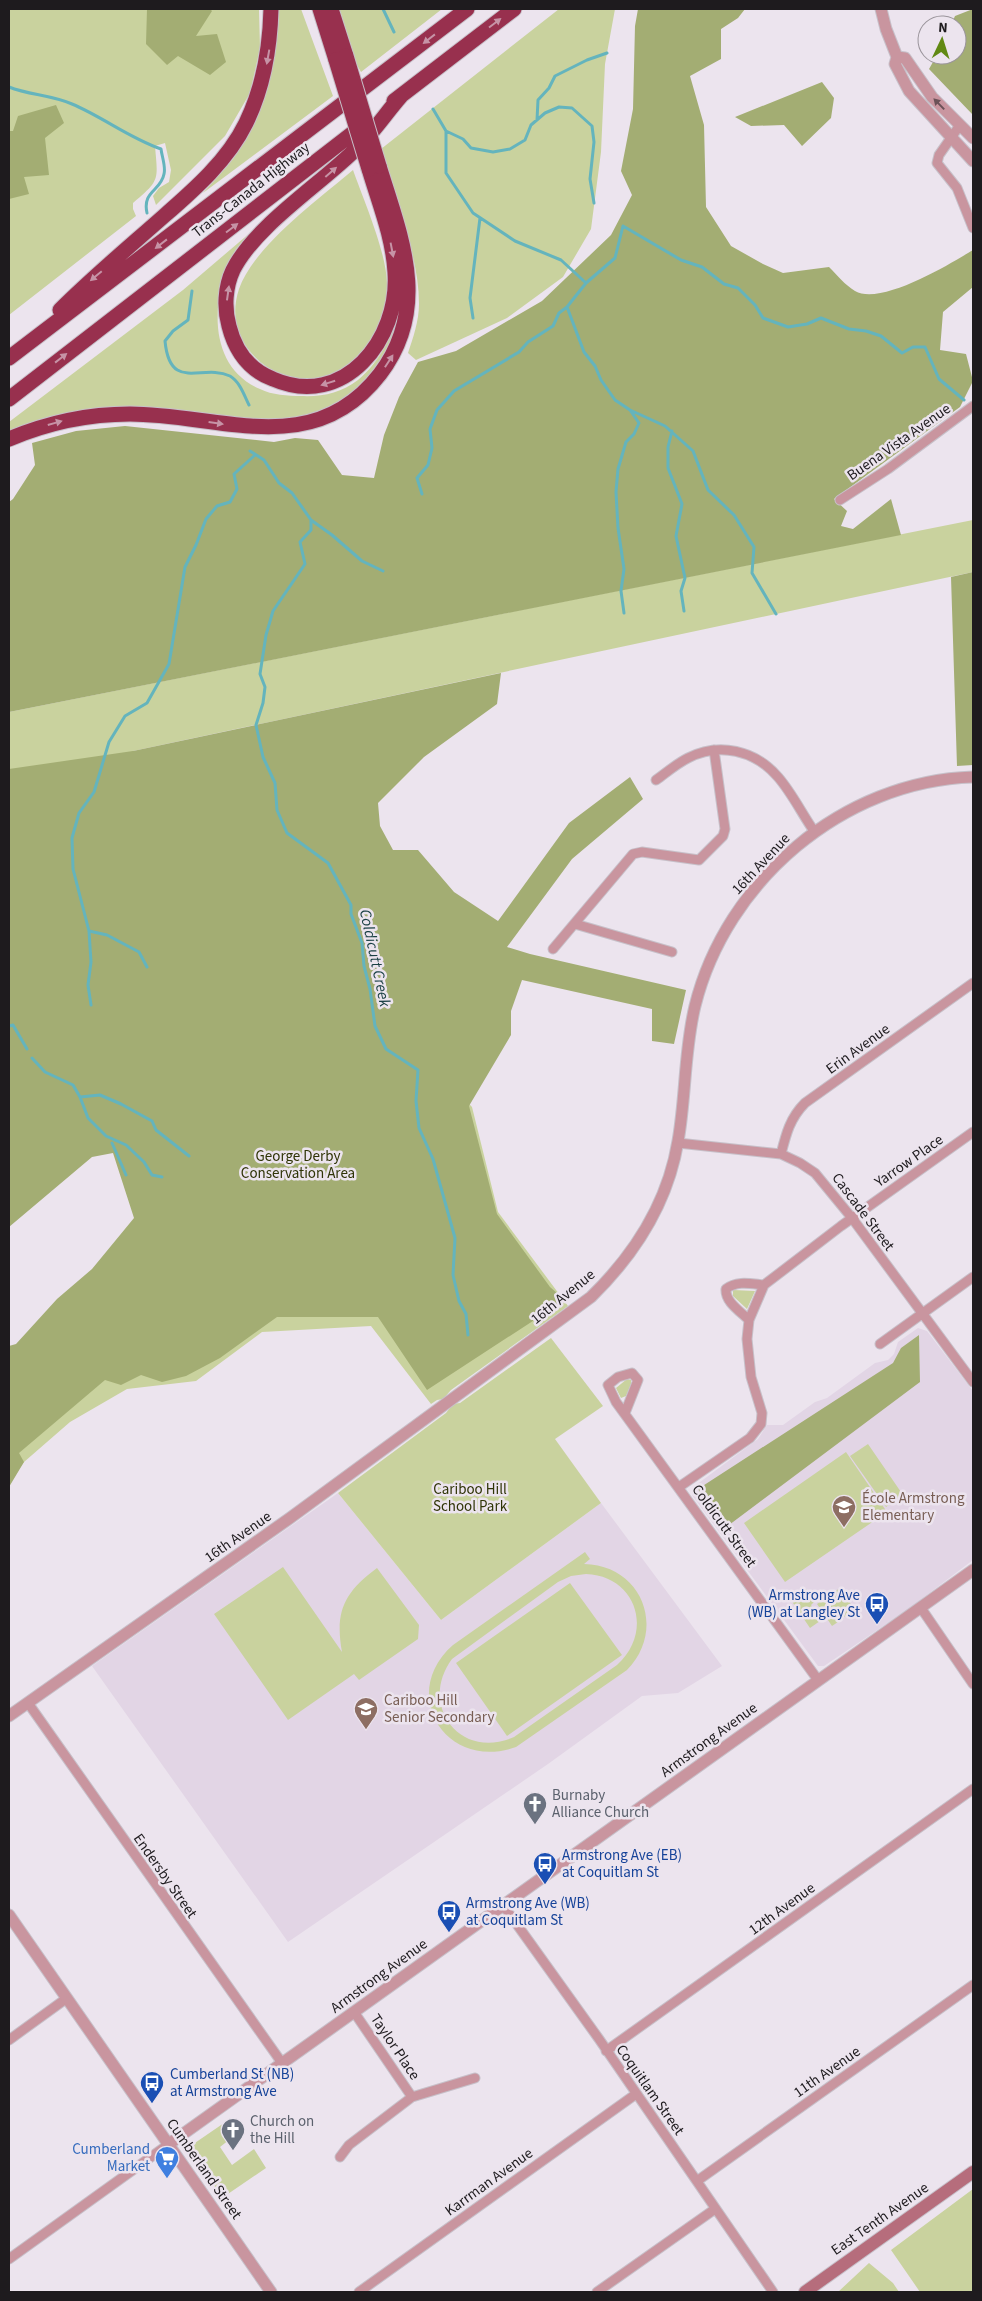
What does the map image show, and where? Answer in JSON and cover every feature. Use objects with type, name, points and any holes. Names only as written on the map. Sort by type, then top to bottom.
[{"type":"highway","points":[[23,347],[85,284],[187,196],[227,153],[246,124],[260,87],[270,42],[272,9]]},
{"type":"highway","points":[[320,9],[341,58]]},
{"type":"highway","points":[[9,440],[61,421],[98,416],[150,416],[281,428],[306,424],[341,410],[357,398],[373,382],[392,358],[405,324],[409,302],[409,282],[402,241],[374,168],[341,58],[331,9]]},
{"type":"highway","name":"Trans-Canada Highway","points":[[9,358],[467,9]]},
{"type":"highway","name":"Trans-Canada Highway","points":[[9,399],[514,9]]},
{"type":"highway","points":[[374,168],[395,272],[394,304],[383,335],[372,352],[355,369],[332,382],[317,386],[298,386],[281,383],[263,376],[243,356],[236,346],[231,332],[226,310],[228,286],[233,272],[241,257],[254,242],[301,197],[358,148],[401,96]]},
{"type":"main road","name":"East Tenth Avenue","points":[[805,2292],[973,2172]]},
{"type":"street","points":[[881,9],[886,29],[897,57],[895,64],[910,90],[973,161]]},
{"type":"street","points":[[897,57],[906,58],[932,97],[973,138]]},
{"type":"street","points":[[960,125],[939,154],[937,163],[957,188],[973,228]]},
{"type":"street","name":"Buena Vista Avenue","points":[[840,500],[888,469],[973,406]]},
{"type":"street","points":[[553,949],[633,854],[642,852],[698,860],[723,836],[725,829],[714,750]]},
{"type":"street","points":[[656,780],[685,760],[714,750],[748,754],[767,766],[780,779],[814,831]]},
{"type":"street","name":"16th Avenue","points":[[9,1716],[290,1518],[591,1297],[622,1265],[652,1218],[667,1184],[678,1144],[691,1026],[700,990],[713,956],[733,919],[753,890],[814,831],[848,811],[883,796],[920,784],[973,777]]},
{"type":"street","points":[[575,924],[672,952]]},
{"type":"street","name":"Erin Avenue","points":[[781,1154],[793,1116],[805,1104],[973,983]]},
{"type":"street","name":"Yarrow Place","points":[[679,1487],[750,1438],[762,1424],[762,1408],[751,1377],[748,1357],[749,1320],[764,1285],[852,1218],[973,1132]]},
{"type":"street","name":"Cascade Street","points":[[678,1144],[781,1154],[815,1173],[852,1218],[973,1382]]},
{"type":"street","points":[[880,1344],[973,1277]]},
{"type":"street","points":[[749,1320],[730,1302],[726,1295],[726,1289],[731,1285],[739,1284],[764,1285]]},
{"type":"street","name":"Coldicutt Street","points":[[625,1413],[818,1680]]},
{"type":"street","name":"Armstrong Avenue","points":[[169,2144],[973,1570]]},
{"type":"street","points":[[921,1608],[973,1684]]},
{"type":"street","name":"Endersby Street","points":[[28,1703],[282,2063]]},
{"type":"street","name":"12th Avenue","points":[[606,2051],[973,1789]]},
{"type":"street","name":"Coquitlam Street","points":[[503,1905],[773,2292]]},
{"type":"street","name":"Cumberland Street","points":[[9,1915],[271,2292]]},
{"type":"street","name":"11th Avenue","points":[[697,2181],[973,1985]]},
{"type":"street","points":[[9,2040],[66,1998]]},
{"type":"street","name":"Taylor Place","points":[[354,2012],[412,2097]]},
{"type":"street","name":"Taylor Place","points":[[340,2157],[349,2145],[412,2097],[475,2078]]},
{"type":"street","name":"Karrman Avenue","points":[[358,2292],[636,2094]]},
{"type":"street","points":[[9,2259],[169,2144]]},
{"type":"street","points":[[597,2292],[715,2209]]},
{"type":"shaded area","name":"École Armstrong Elementary","points":[[918,1328],[927,1331],[973,1391],[973,1560],[907,1610],[824,1666],[818,1666],[692,1495],[692,1488],[758,1439],[767,1425],[783,1425],[815,1402],[827,1398],[875,1363],[888,1360],[894,1354],[898,1342]]},
{"type":"shaded area","name":"Cariboo Hill Senior Secondary","points":[[338,1493],[441,1620],[601,1503],[722,1666],[678,1693],[642,1696],[548,1764],[288,1942],[92,1666]]},
{"type":"green space","points":[[9,9],[259,9],[260,48],[250,93],[225,136],[156,205],[153,196],[159,188],[169,182],[171,170],[165,143],[155,146],[157,166],[155,179],[153,184],[133,203],[136,216],[9,315]]},
{"type":"green space","points":[[147,9],[210,9],[212,11],[196,36],[217,34],[226,62],[210,75],[178,56],[167,65],[146,44]]},
{"type":"green space","points":[[279,9],[301,9],[333,96],[203,193],[233,159],[258,116],[275,54]]},
{"type":"green space","points":[[338,9],[442,9],[361,72],[351,55]]},
{"type":"green space","points":[[559,9],[615,9],[605,64],[601,152],[591,229],[563,277],[507,318],[416,360],[408,353],[419,310],[415,267],[406,230],[381,158],[381,149]]},
{"type":"green space","points":[[638,9],[745,9],[738,18],[721,29],[721,59],[690,76],[704,125],[706,207],[731,246],[783,273],[829,267],[851,289],[867,294],[881,293],[915,281],[973,250],[973,287],[943,312],[940,350],[966,354],[973,381],[960,407],[834,499],[847,511],[841,526],[853,529],[891,499],[901,535],[9,712],[9,502],[13,499],[35,465],[32,443],[76,431],[125,426],[274,442],[295,438],[318,440],[342,475],[374,478],[384,435],[399,397],[418,362],[456,351],[542,301],[611,235],[632,195],[621,171],[633,109],[635,26]]},
{"type":"green space","points":[[973,9],[973,115],[929,69],[931,65],[967,65],[967,15],[958,15]]},
{"type":"green space","points":[[822,82],[834,98],[831,118],[802,146],[784,125],[751,126],[735,117]]},
{"type":"green space","points":[[56,105],[64,123],[45,138],[49,175],[24,177],[29,194],[9,199],[9,131],[13,131],[18,116]]},
{"type":"green space","points":[[353,170],[374,226],[386,270],[386,300],[382,317],[366,348],[354,361],[340,371],[325,378],[307,382],[297,381],[270,369],[259,361],[243,341],[235,317],[239,289],[258,256],[272,240]]},
{"type":"green space","points":[[251,232],[236,250],[226,270],[218,309],[218,328],[222,347],[230,364],[242,378],[260,389],[280,395],[309,396],[324,395],[345,388],[358,380],[373,365],[394,329],[401,309],[398,336],[378,371],[334,409],[285,423],[117,411],[9,433],[9,422],[183,290]]},
{"type":"green space","name":"George Derby Conservation Area","points":[[973,520],[973,572],[133,751],[472,1107],[498,1212],[568,1306],[451,1390],[443,1399],[431,1404],[371,1326],[262,1332],[196,1381],[127,1389],[70,1422],[24,1462],[9,1482],[9,1368],[144,1224],[112,1143],[68,1168],[9,1221],[9,712]]},
{"type":"green space","points":[[973,572],[973,765],[957,766],[951,577]]},
{"type":"green space","name":"George Derby Conservation Area","points":[[501,673],[497,704],[424,757],[378,803],[380,826],[393,850],[418,850],[454,892],[498,921],[569,823],[630,777],[643,799],[572,859],[507,947],[686,990],[674,1044],[652,1041],[652,1009],[522,980],[511,1011],[511,1035],[469,1106],[497,1214],[550,1287],[565,1300],[427,1390],[378,1317],[277,1317],[220,1358],[186,1376],[162,1382],[141,1375],[121,1385],[105,1380],[19,1453],[24,1462],[9,1487],[9,1346],[16,1344],[57,1299],[92,1269],[134,1218],[113,1153],[92,1157],[9,1227],[9,769],[133,751]]},
{"type":"green space","points":[[733,1290],[755,1291],[747,1309],[733,1296]]},
{"type":"green space","points":[[919,1335],[920,1382],[725,1528],[698,1489],[893,1363],[901,1348]]},
{"type":"green space","name":"Cariboo Hill School Park","points":[[551,1338],[603,1406],[555,1439],[601,1503],[441,1620],[338,1493],[446,1413],[453,1404],[460,1403]]},
{"type":"green space","points":[[627,1379],[631,1380],[631,1384],[626,1396],[621,1398],[616,1388]]},
{"type":"green space","points":[[868,1444],[903,1495],[886,1507],[850,1456]]},
{"type":"green space","points":[[846,1452],[887,1512],[785,1582],[744,1523]]},
{"type":"green space","points":[[585,1552],[590,1559],[584,1564],[604,1567],[621,1575],[634,1587],[642,1602],[646,1619],[645,1636],[639,1654],[627,1670],[516,1747],[491,1752],[468,1748],[450,1738],[437,1723],[430,1705],[430,1685],[437,1664],[453,1645]],"holes":[[[586,1574],[603,1577],[618,1584],[628,1595],[634,1608],[637,1622],[635,1637],[628,1652],[617,1665],[514,1737],[494,1742],[477,1741],[462,1735],[450,1724],[442,1710],[440,1694],[443,1677],[452,1659],[558,1582],[571,1576]]]},
{"type":"green space","points":[[283,1567],[342,1652],[340,1626],[344,1605],[356,1586],[377,1568],[419,1625],[418,1639],[359,1680],[354,1674],[288,1720],[214,1614]]},
{"type":"green space","points":[[570,1583],[622,1655],[507,1736],[456,1663]]},
{"type":"green space","points":[[840,1588],[855,1610],[844,1617],[841,1613],[844,1618],[832,1626],[817,1604]]},
{"type":"green space","points":[[806,1589],[815,1601],[811,1605],[820,1621],[810,1628],[791,1600]]},
{"type":"green space","points":[[224,2123],[234,2136],[220,2147],[232,2165],[254,2149],[266,2168],[222,2198],[189,2147]]},
{"type":"green space","points":[[973,2189],[973,2292],[920,2292],[891,2250]]},
{"type":"green space","points":[[869,2263],[893,2283],[899,2292],[838,2292]]},
{"type":"waterway","points":[[383,9],[394,32]]},
{"type":"waterway","points":[[537,120],[538,100],[549,88],[555,76],[587,60],[607,53]]},
{"type":"waterway","name":"Coldicutt Creek","points":[[9,87],[72,104],[161,149],[164,174],[162,180],[149,195],[146,206],[147,213]]},
{"type":"waterway","points":[[446,131],[463,139],[471,148],[493,152],[510,149],[525,140],[531,125],[545,113],[559,107],[572,108],[592,126],[594,142],[590,179],[594,203]]},
{"type":"waterway","points":[[433,109],[446,131],[446,173],[473,213],[515,241],[561,260],[586,283]]},
{"type":"waterway","points":[[473,318],[470,298],[480,218]]},
{"type":"waterway","points":[[776,614],[752,573],[754,547],[734,515],[708,490],[693,451],[665,426],[630,410],[615,400],[601,380],[595,366],[584,352],[567,307],[586,283],[615,258],[623,226],[681,260],[702,267],[724,284],[738,288],[755,305],[763,318],[788,327],[807,324],[821,318],[849,329],[866,331],[881,336],[902,353],[913,347],[925,347],[939,379],[964,400]]},
{"type":"waterway","name":"Coldicutt Creek","points":[[192,291],[188,320],[173,331],[165,341],[168,357],[173,367],[180,371],[189,373],[209,372],[230,376],[239,385],[249,405]]},
{"type":"waterway","points":[[422,494],[417,478],[428,465],[432,448],[430,429],[437,410],[454,391],[519,352],[528,342],[553,326],[559,313],[567,307]]},
{"type":"waterway","points":[[624,613],[621,591],[624,569],[618,528],[616,492],[618,469],[626,442],[634,434],[639,423],[630,410]]},
{"type":"waterway","points":[[672,431],[668,447],[668,468],[682,504],[676,536],[685,578],[681,591],[684,611]]},
{"type":"waterway","name":"Coldicutt Creek","points":[[250,451],[264,460],[279,483],[292,493],[311,520],[311,530],[300,542],[305,564],[273,611],[266,635],[260,674],[265,687],[263,703],[256,725],[263,757],[275,783],[277,810],[287,833],[328,863],[351,905],[351,914],[362,943],[364,966],[370,989],[375,1026],[386,1049],[418,1070],[416,1101],[419,1128],[433,1159],[455,1238],[453,1275],[459,1301],[466,1314],[468,1335]]},
{"type":"waterway","points":[[91,1005],[88,985],[91,962],[89,931],[73,869],[72,838],[79,813],[94,792],[109,742],[125,716],[147,703],[169,664],[185,567],[206,519],[217,506],[230,502],[237,489],[234,474],[255,455]]},
{"type":"waterway","points":[[311,520],[362,561],[383,571]]},
{"type":"waterway","points":[[89,931],[107,935],[139,952],[147,967]]},
{"type":"waterway","points":[[9,1026],[13,1025],[27,1049]]},
{"type":"waterway","points":[[32,1058],[45,1072],[73,1085],[80,1097],[100,1095],[152,1121],[156,1130],[189,1156]]},
{"type":"waterway","points":[[80,1097],[88,1118],[106,1136],[126,1145],[144,1162],[152,1175],[162,1177]]},
{"type":"waterway","points":[[112,1143],[126,1175]]},
{"type":"place","name":"École Armstrong Elementary","points":[[844,1528]]},
{"type":"place","name":"Armstrong Ave (WB) at Langley St","points":[[877,1625]]},
{"type":"place","name":"Cariboo Hill Senior Secondary","points":[[366,1730]]},
{"type":"place","name":"Burnaby Alliance Church","points":[[535,1825]]},
{"type":"place","name":"Armstrong Ave (EB) at Coquitlam St","points":[[545,1885]]},
{"type":"place","name":"Armstrong Ave (WB) at Coquitlam St","points":[[449,1933]]},
{"type":"place","name":"Cumberland St (NB) at Armstrong Ave","points":[[152,2104]]},
{"type":"place","name":"Church on the Hill","points":[[233,2151]]},
{"type":"place","name":"Cumberland Market","points":[[167,2179]]}]
